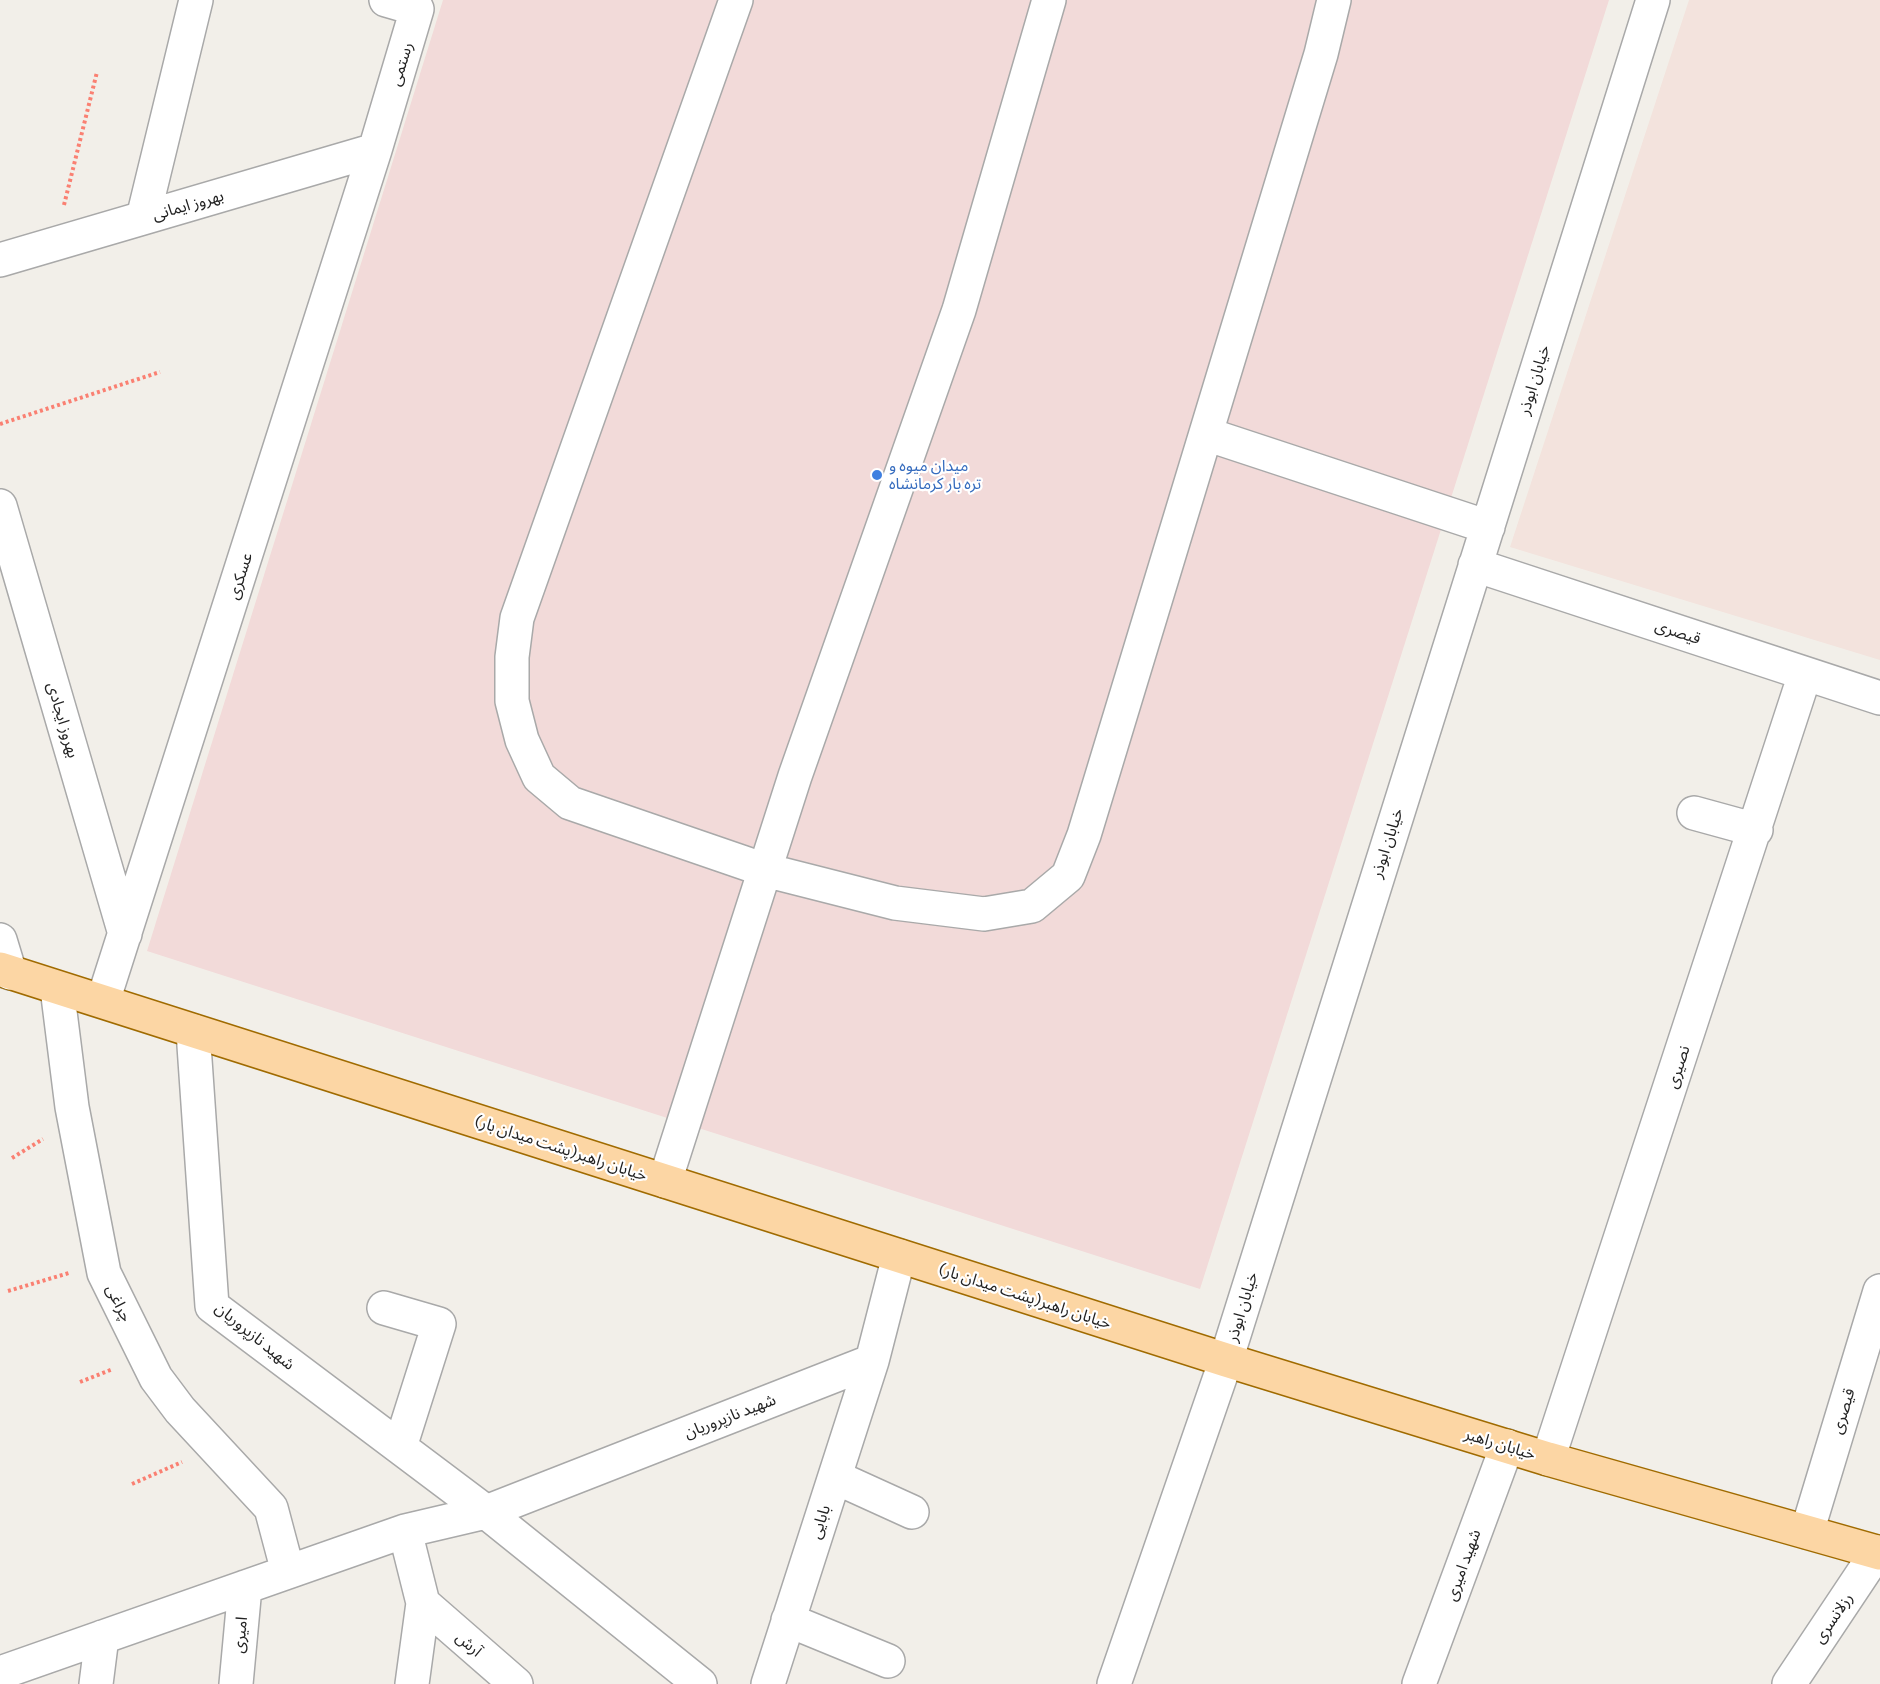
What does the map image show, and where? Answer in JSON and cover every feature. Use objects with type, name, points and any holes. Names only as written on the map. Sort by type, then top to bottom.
[{"type":"main road","name":"خیابان راهبر(پشت میدان بار)","points":[[5,971],[1123,1327]]},
{"type":"main road","name":"خیابان راهبر","points":[[1123,1327],[1548,1459],[1879,1552]]},
{"type":"street","points":[[143,218],[196,0]]},
{"type":"street","name":"رستمی","points":[[375,150],[417,9],[386,0]]},
{"type":"street","points":[[736,0],[518,618],[512,657],[512,701],[522,740],[539,777],[570,803],[765,870],[895,903],[984,914],[1032,906],[1068,876],[1084,835],[1321,54],[1334,0]]},
{"type":"street","points":[[665,1182],[795,776],[959,310],[1049,0]]},
{"type":"street","name":"خیابان ابوذر","points":[[1114,1684],[1226,1360],[1653,0]]},
{"type":"street","name":"بهروز ایمانی","points":[[0,260],[375,150]]},
{"type":"street","name":"عسکری","points":[[103,1001],[375,150]]},
{"type":"street","points":[[1206,434],[1488,527]]},
{"type":"street","name":"بهروز ایجادی","points":[[0,506],[126,934]]},
{"type":"street","name":"قیصری","points":[[1475,566],[1880,698]]},
{"type":"street","name":"نصیری","points":[[1548,1459],[1756,830],[1805,674]]},
{"type":"street","points":[[1694,813],[1756,830]]},
{"type":"street","points":[[0,940],[5,971]]},
{"type":"street","name":"چراغی","points":[[57,988],[72,1107],[102,1264],[156,1378],[180,1410],[271,1508],[288,1572]]},
{"type":"street","name":"شهید نازپروریان","points":[[193,1031],[212,1306],[486,1512],[700,1684]]},
{"type":"street","points":[[872,1361],[899,1256]]},
{"type":"street","name":"قیصری","points":[[1807,1532],[1880,1291]]},
{"type":"street","points":[[384,1308],[439,1324],[400,1447]]},
{"type":"street","name":"شهید نازپروریان","points":[[0,1673],[405,1531],[486,1512],[872,1361]]},
{"type":"street","name":"بابایی","points":[[768,1684],[872,1361]]},
{"type":"street","name":"شهید امیری","points":[[1419,1684],[1507,1446]]},
{"type":"street","points":[[835,1477],[912,1512]]},
{"type":"street","points":[[405,1531],[423,1604],[412,1684]]},
{"type":"street","name":"رزلانسری","points":[[1789,1684],[1879,1552]]},
{"type":"street","name":"امیری","points":[[236,1684],[245,1587]]},
{"type":"street","name":"آرش","points":[[423,1604],[516,1684]]},
{"type":"street","points":[[788,1620],[888,1661]]},
{"type":"street","points":[[96,1684],[102,1637]]},
{"type":"path","points":[[54,244],[97,72]]},
{"type":"path","points":[[0,424],[160,372]]},
{"type":"path","points":[[8,1291],[102,1264]]},
{"type":"path","points":[[132,1484],[215,1446]]},
{"type":"shaded area","name":"میدان میوه و تره بار کرمانشاه","points":[[443,0],[1609,0],[1200,1289],[147,951]]},
{"type":"shaded area","points":[[1689,0],[1880,0],[1880,660],[1510,547]]},
{"type":"place","name":"میدان میوه و تره بار کرمانشاه","points":[[877,475]]}]
